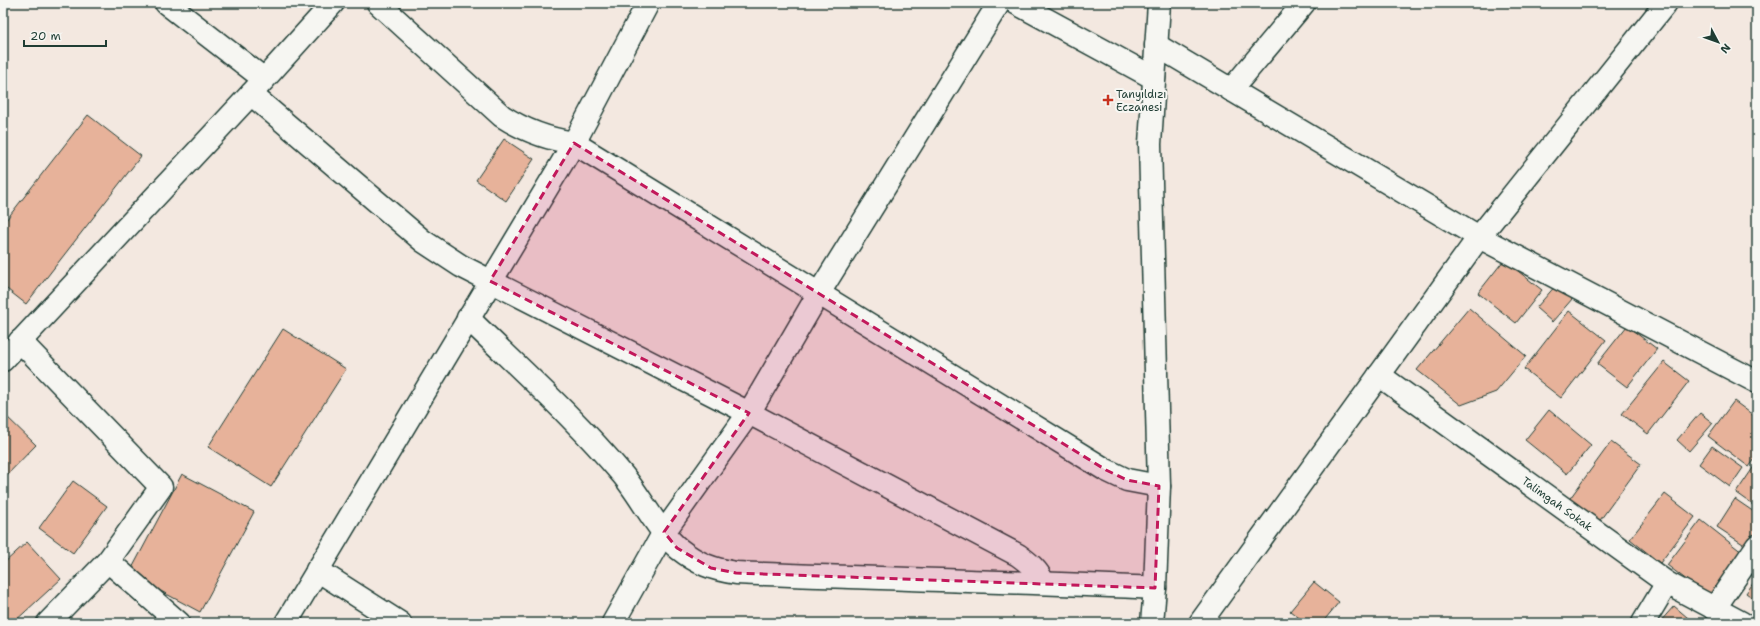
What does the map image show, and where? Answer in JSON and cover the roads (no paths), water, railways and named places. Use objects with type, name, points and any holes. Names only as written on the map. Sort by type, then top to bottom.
[{"type":"street","points":[[166,3],[423,241],[461,266],[749,413],[1018,555],[1031,564],[1040,575],[1043,582]]},
{"type":"street","points":[[3,360],[332,3]]},
{"type":"street","points":[[378,3],[502,116],[519,127],[538,135],[574,143],[1106,470],[1127,480],[1159,486]]},
{"type":"street","points":[[286,623],[574,143],[648,3]]},
{"type":"street","points":[[613,623],[664,532],[749,413],[819,293],[999,3]]},
{"type":"street","points":[[1016,3],[1154,78]]},
{"type":"street","points":[[1152,623],[1156,588],[1159,486],[1150,144],[1159,3]]},
{"type":"street","points":[[1231,90],[1304,3]]},
{"type":"street","points":[[1200,623],[1479,237],[1666,3]]},
{"type":"street","points":[[1156,45],[1479,237],[1757,382]]},
{"type":"street","points":[[468,318],[583,430],[623,475],[677,548],[695,561],[711,568],[736,573],[926,580],[1043,582],[1156,588]]},
{"type":"street","points":[[20,341],[161,487],[108,561],[48,623]]},
{"type":"street","name":"Talimgah Sokak","points":[[1379,375],[1667,582],[1742,623]]},
{"type":"street","points":[[1714,609],[1757,546]]},
{"type":"street","points":[[108,561],[179,623]]},
{"type":"street","points":[[317,570],[400,623]]},
{"type":"street","points":[[1643,623],[1667,582]]},
{"type":"place","name":"Tanyıldızı Eczanesi","points":[[1108,100]]}]
